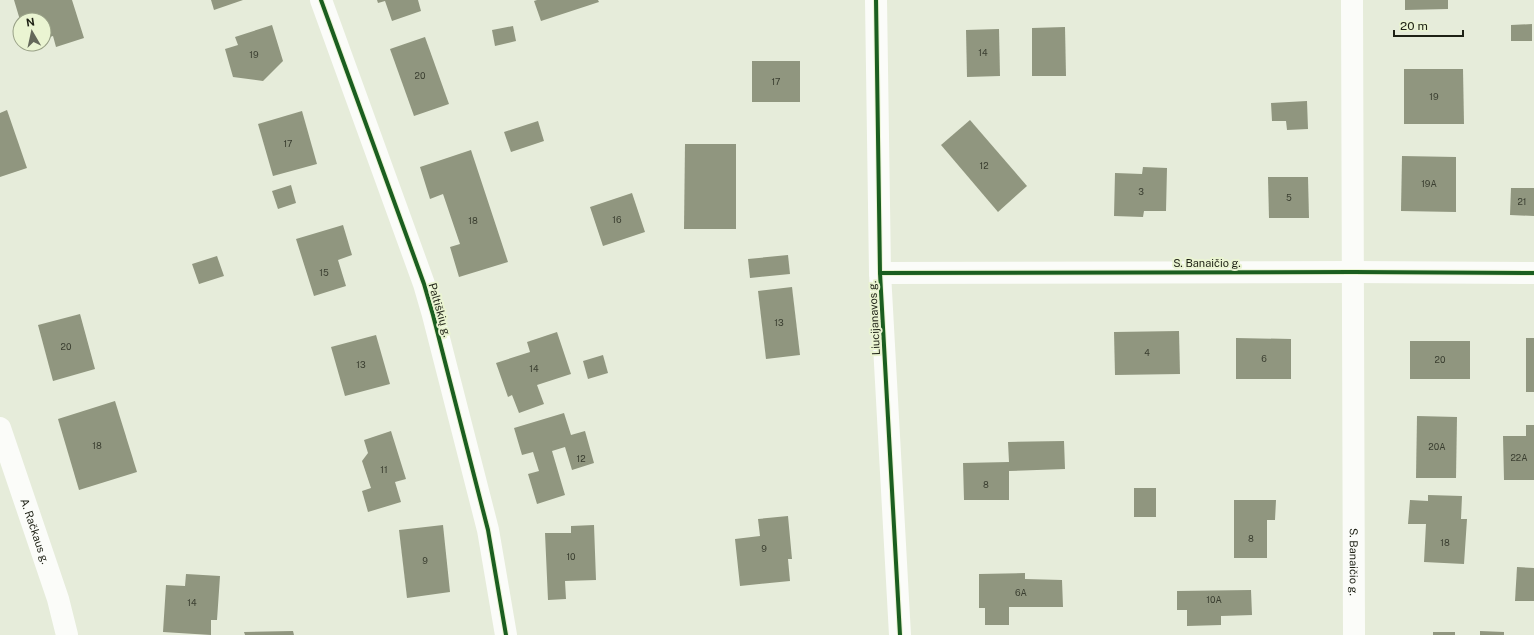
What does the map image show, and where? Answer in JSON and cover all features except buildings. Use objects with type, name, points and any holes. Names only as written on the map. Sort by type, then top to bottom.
[{"type":"street","name":"Paltiškių g.","points":[[321,0],[424,284],[488,530],[506,635]]},
{"type":"street","name":"Liucijanavos g.","points":[[876,0],[880,273],[900,635]]},
{"type":"street","name":"S. Banaičio g.","points":[[1352,0],[1354,635]]},
{"type":"street","name":"S. Banaičio g.","points":[[880,273],[1534,273]]},
{"type":"street","name":"A. Račkaus g.","points":[[0,428],[58,599],[67,635]]},
{"type":"cycle path","points":[[321,0],[424,284],[488,530],[506,635]]},
{"type":"cycle path","points":[[876,0],[880,273],[900,635]]},
{"type":"cycle path","points":[[880,273],[1534,273]]}]
